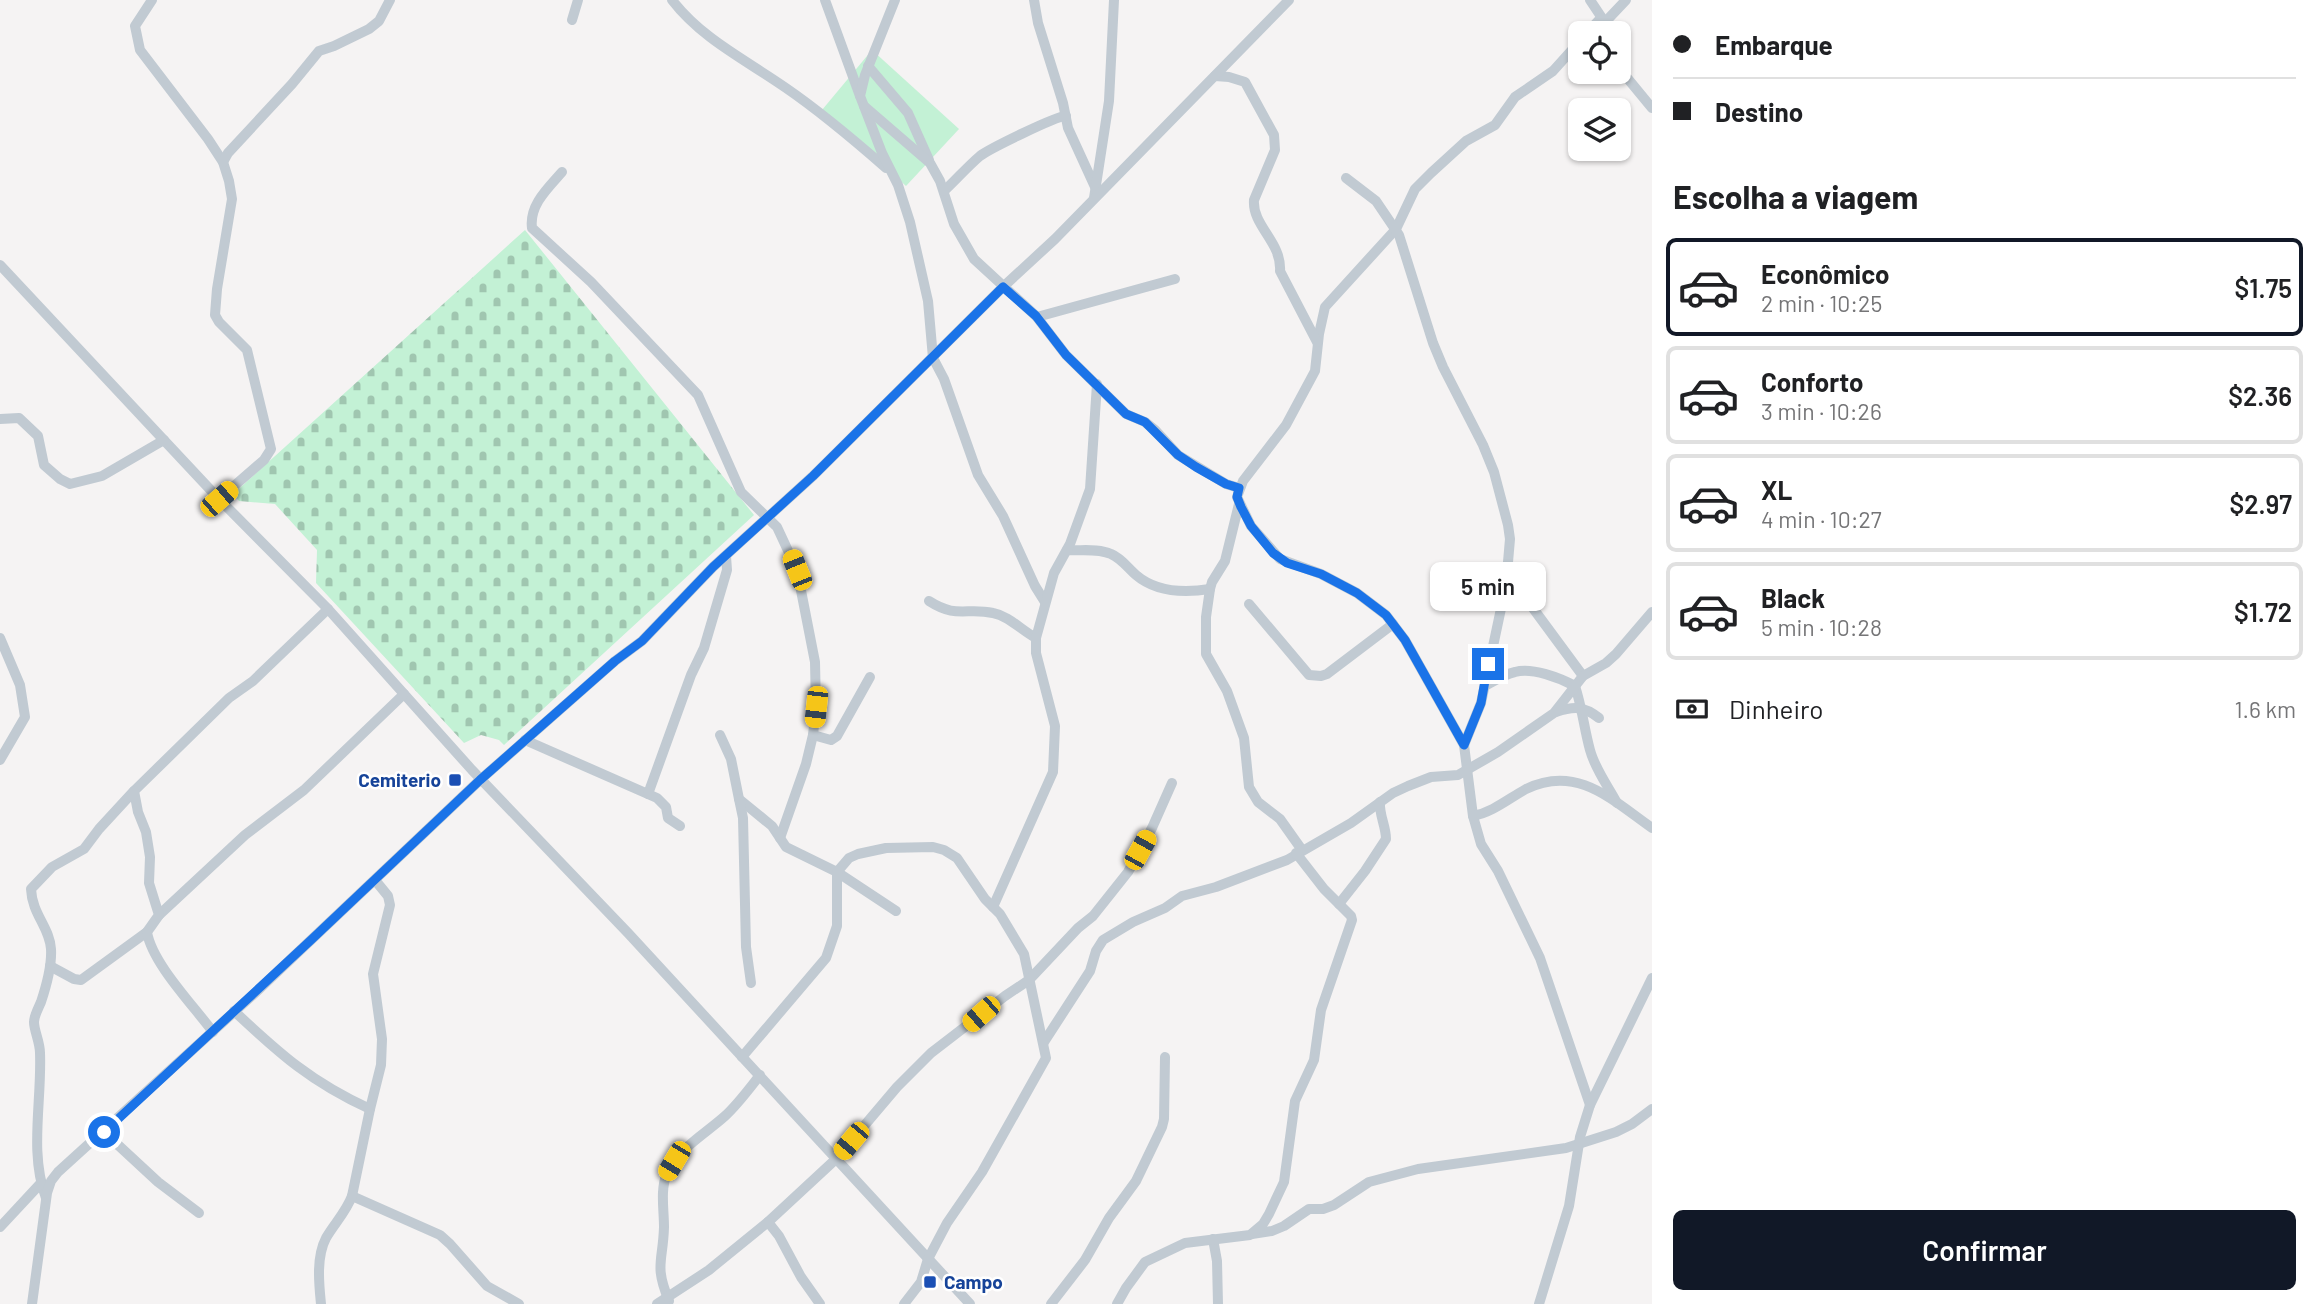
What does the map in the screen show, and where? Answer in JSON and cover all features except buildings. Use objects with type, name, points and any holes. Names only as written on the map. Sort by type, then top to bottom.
[{"type":"street","points":[[152,0],[135,26],[140,50],[223,162],[233,199],[215,315],[219,323],[247,350],[271,449],[264,460],[219,499]]},
{"type":"street","points":[[223,162],[228,153],[319,51],[369,29],[379,21],[390,0]]},
{"type":"street","points":[[572,20],[578,0]]},
{"type":"street","points":[[672,0],[684,15],[728,51],[808,105],[891,172]]},
{"type":"street","points":[[825,0],[866,114],[898,185],[910,222],[928,300],[933,358],[944,379],[978,475],[1003,516],[1045,602]]},
{"type":"street","points":[[862,101],[868,66],[895,0]]},
{"type":"street","points":[[1034,0],[1068,128],[1095,193]]},
{"type":"street","points":[[1095,193],[1109,101],[1114,0]]},
{"type":"street","points":[[32,1304],[46,1198],[51,1181],[58,1172],[213,1032],[480,780],[615,661],[642,641],[726,556],[769,518],[933,358],[1095,193],[1215,76],[1227,71],[1289,0]]},
{"type":"street","points":[[1590,0],[1602,21]]},
{"type":"street","points":[[1607,21],[1626,0]]},
{"type":"street","points":[[1568,54],[1553,71],[1515,97],[1490,130],[1466,141],[1415,189],[1396,229],[1325,307],[1315,371],[1309,384],[1286,425],[1239,488],[1237,497],[1251,526],[1280,559],[1321,574],[1357,593],[1378,608],[1405,640],[1464,745],[1469,794],[1481,844],[1498,871],[1540,958],[1590,1105]]},
{"type":"street","points":[[868,66],[908,113],[944,191],[954,223],[974,260],[1037,317],[1066,355],[1126,414],[1136,417],[1155,430],[1178,455],[1212,476],[1239,488]]},
{"type":"street","points":[[1227,71],[1245,82],[1274,135],[1275,150],[1254,200],[1254,209],[1274,242],[1280,271],[1318,344]]},
{"type":"street","points":[[1631,82],[1652,107]]},
{"type":"street","points":[[862,101],[930,163]]},
{"type":"street","points":[[944,191],[981,155],[1054,117],[1066,116]]},
{"type":"street","points":[[562,172],[531,213],[531,228],[592,282],[698,395],[741,492],[777,527],[797,570],[805,603],[817,685],[813,735],[780,838]]},
{"type":"street","points":[[1346,178],[1376,201],[1396,229],[1424,320],[1443,367],[1494,472],[1510,539],[1507,573],[1485,686],[1477,715],[1464,745]]},
{"type":"street","points":[[0,265],[219,499],[328,609],[480,780],[628,933],[970,1304]]},
{"type":"street","points":[[1037,317],[1175,279]]},
{"type":"street","points":[[993,906],[1053,772],[1055,726],[1036,653],[1036,638],[1054,573],[1067,550],[1090,489],[1097,384]]},
{"type":"street","points":[[0,419],[19,418],[29,427],[38,436],[44,465],[70,484],[102,476],[164,440]]},
{"type":"street","points":[[1240,504],[1226,561],[1210,589],[1206,617],[1206,654],[1227,691],[1244,738],[1249,787],[1258,802],[1280,819],[1324,889],[1350,916],[1351,925],[1321,1010],[1314,1060],[1295,1101],[1284,1182],[1263,1224],[1250,1235]]},
{"type":"street","points":[[1067,550],[1108,552],[1147,584],[1155,587],[1193,592],[1210,589]]},
{"type":"street","points":[[648,794],[691,675],[704,648],[727,570],[726,556]]},
{"type":"street","points":[[1507,573],[1583,676]]},
{"type":"street","points":[[929,601],[947,611],[984,611],[1002,615],[1036,638]]},
{"type":"street","points":[[1249,604],[1309,675],[1327,674],[1393,624]]},
{"type":"street","points":[[46,1198],[41,1183],[39,1038],[33,1020],[42,1000],[51,949],[49,938],[35,912],[31,889],[59,862],[84,849],[134,791],[229,698],[253,681],[328,609]]},
{"type":"street","points":[[1554,713],[1583,676],[1616,654],[1652,612]]},
{"type":"street","points":[[0,638],[20,685],[25,717],[0,760]]},
{"type":"street","points":[[1485,686],[1521,671],[1542,674],[1575,686]]},
{"type":"street","points":[[813,735],[831,740],[837,736],[870,677]]},
{"type":"street","points":[[1575,686],[1590,751],[1597,770],[1617,803]]},
{"type":"street","points":[[50,966],[74,979],[81,979],[147,932],[159,915],[245,835],[304,790],[404,694]]},
{"type":"street","points":[[1044,1042],[1090,971],[1096,951],[1103,940],[1133,922],[1165,908],[1182,896],[1266,869],[1352,823],[1380,802],[1420,780],[1458,775],[1498,752],[1554,713],[1567,708],[1582,708],[1599,718]]},
{"type":"street","points":[[720,735],[731,759],[743,818],[746,947],[751,983]]},
{"type":"street","points":[[525,740],[648,794],[662,802],[668,818],[680,826]]},
{"type":"street","points":[[1473,816],[1493,809],[1520,792],[1547,780],[1576,781],[1587,784],[1652,828]]},
{"type":"street","points":[[657,1304],[669,1301],[768,1222],[836,1158],[897,1087],[931,1053],[1029,980],[1093,916],[1119,885],[1152,828],[1172,783]]},
{"type":"street","points":[[134,791],[148,840],[149,883],[159,915]]},
{"type":"street","points":[[739,799],[772,826],[786,847],[837,872],[896,911]]},
{"type":"street","points":[[1339,904],[1386,839],[1380,802]]},
{"type":"street","points":[[742,1057],[825,958],[837,926],[837,872],[849,858],[869,850],[916,846],[944,850],[957,858],[1024,954],[1046,1058],[1044,1066],[1011,1117],[982,1172],[947,1223],[928,1259],[921,1282],[904,1304]]},
{"type":"street","points":[[320,1304],[319,1274],[325,1240],[352,1196],[383,1051],[373,974],[390,905],[388,896],[376,880]]},
{"type":"street","points":[[147,932],[149,943],[164,970],[213,1032]]},
{"type":"street","points":[[1539,1304],[1569,1206],[1579,1144],[1590,1105],[1652,978]]},
{"type":"street","points":[[234,1011],[265,1042],[314,1080],[370,1109]]},
{"type":"street","points":[[1051,1304],[1085,1260],[1108,1218],[1136,1181],[1162,1128],[1165,1057]]},
{"type":"street","points":[[669,1301],[659,1270],[667,1174],[684,1151],[725,1116],[760,1075]]},
{"type":"street","points":[[1117,1304],[1145,1262],[1185,1243],[1272,1231],[1309,1209],[1334,1205],[1369,1182],[1418,1169],[1550,1152],[1579,1144],[1633,1124],[1652,1109]]},
{"type":"street","points":[[104,1132],[158,1182],[199,1213]]},
{"type":"street","points":[[0,1227],[41,1183]]},
{"type":"street","points":[[352,1196],[440,1235],[487,1286],[519,1304]]},
{"type":"street","points":[[768,1222],[820,1304]]},
{"type":"street","points":[[1213,1239],[1217,1261],[1218,1304]]},
{"type":"green space","points":[[872,50],[959,129],[906,186],[822,110]]},
{"type":"green space","points":[[525,230],[754,515],[504,745],[499,740],[481,735],[464,743],[316,583],[317,550],[275,504],[239,501],[233,494]]},
{"type":"place","name":"Cemiterio","points":[[455,780]]},
{"type":"place","name":"Campo","points":[[930,1282]]},
{"type":"route","points":[[104,1132],[480,780],[615,661],[642,641],[713,567],[813,476],[1003,287],[1036,316],[1066,355],[1126,414],[1145,422],[1178,455],[1196,467],[1226,484],[1239,488],[1237,497],[1251,526],[1280,559],[1321,574],[1357,593],[1386,615],[1405,640],[1464,745],[1481,703],[1488,664]]}]
